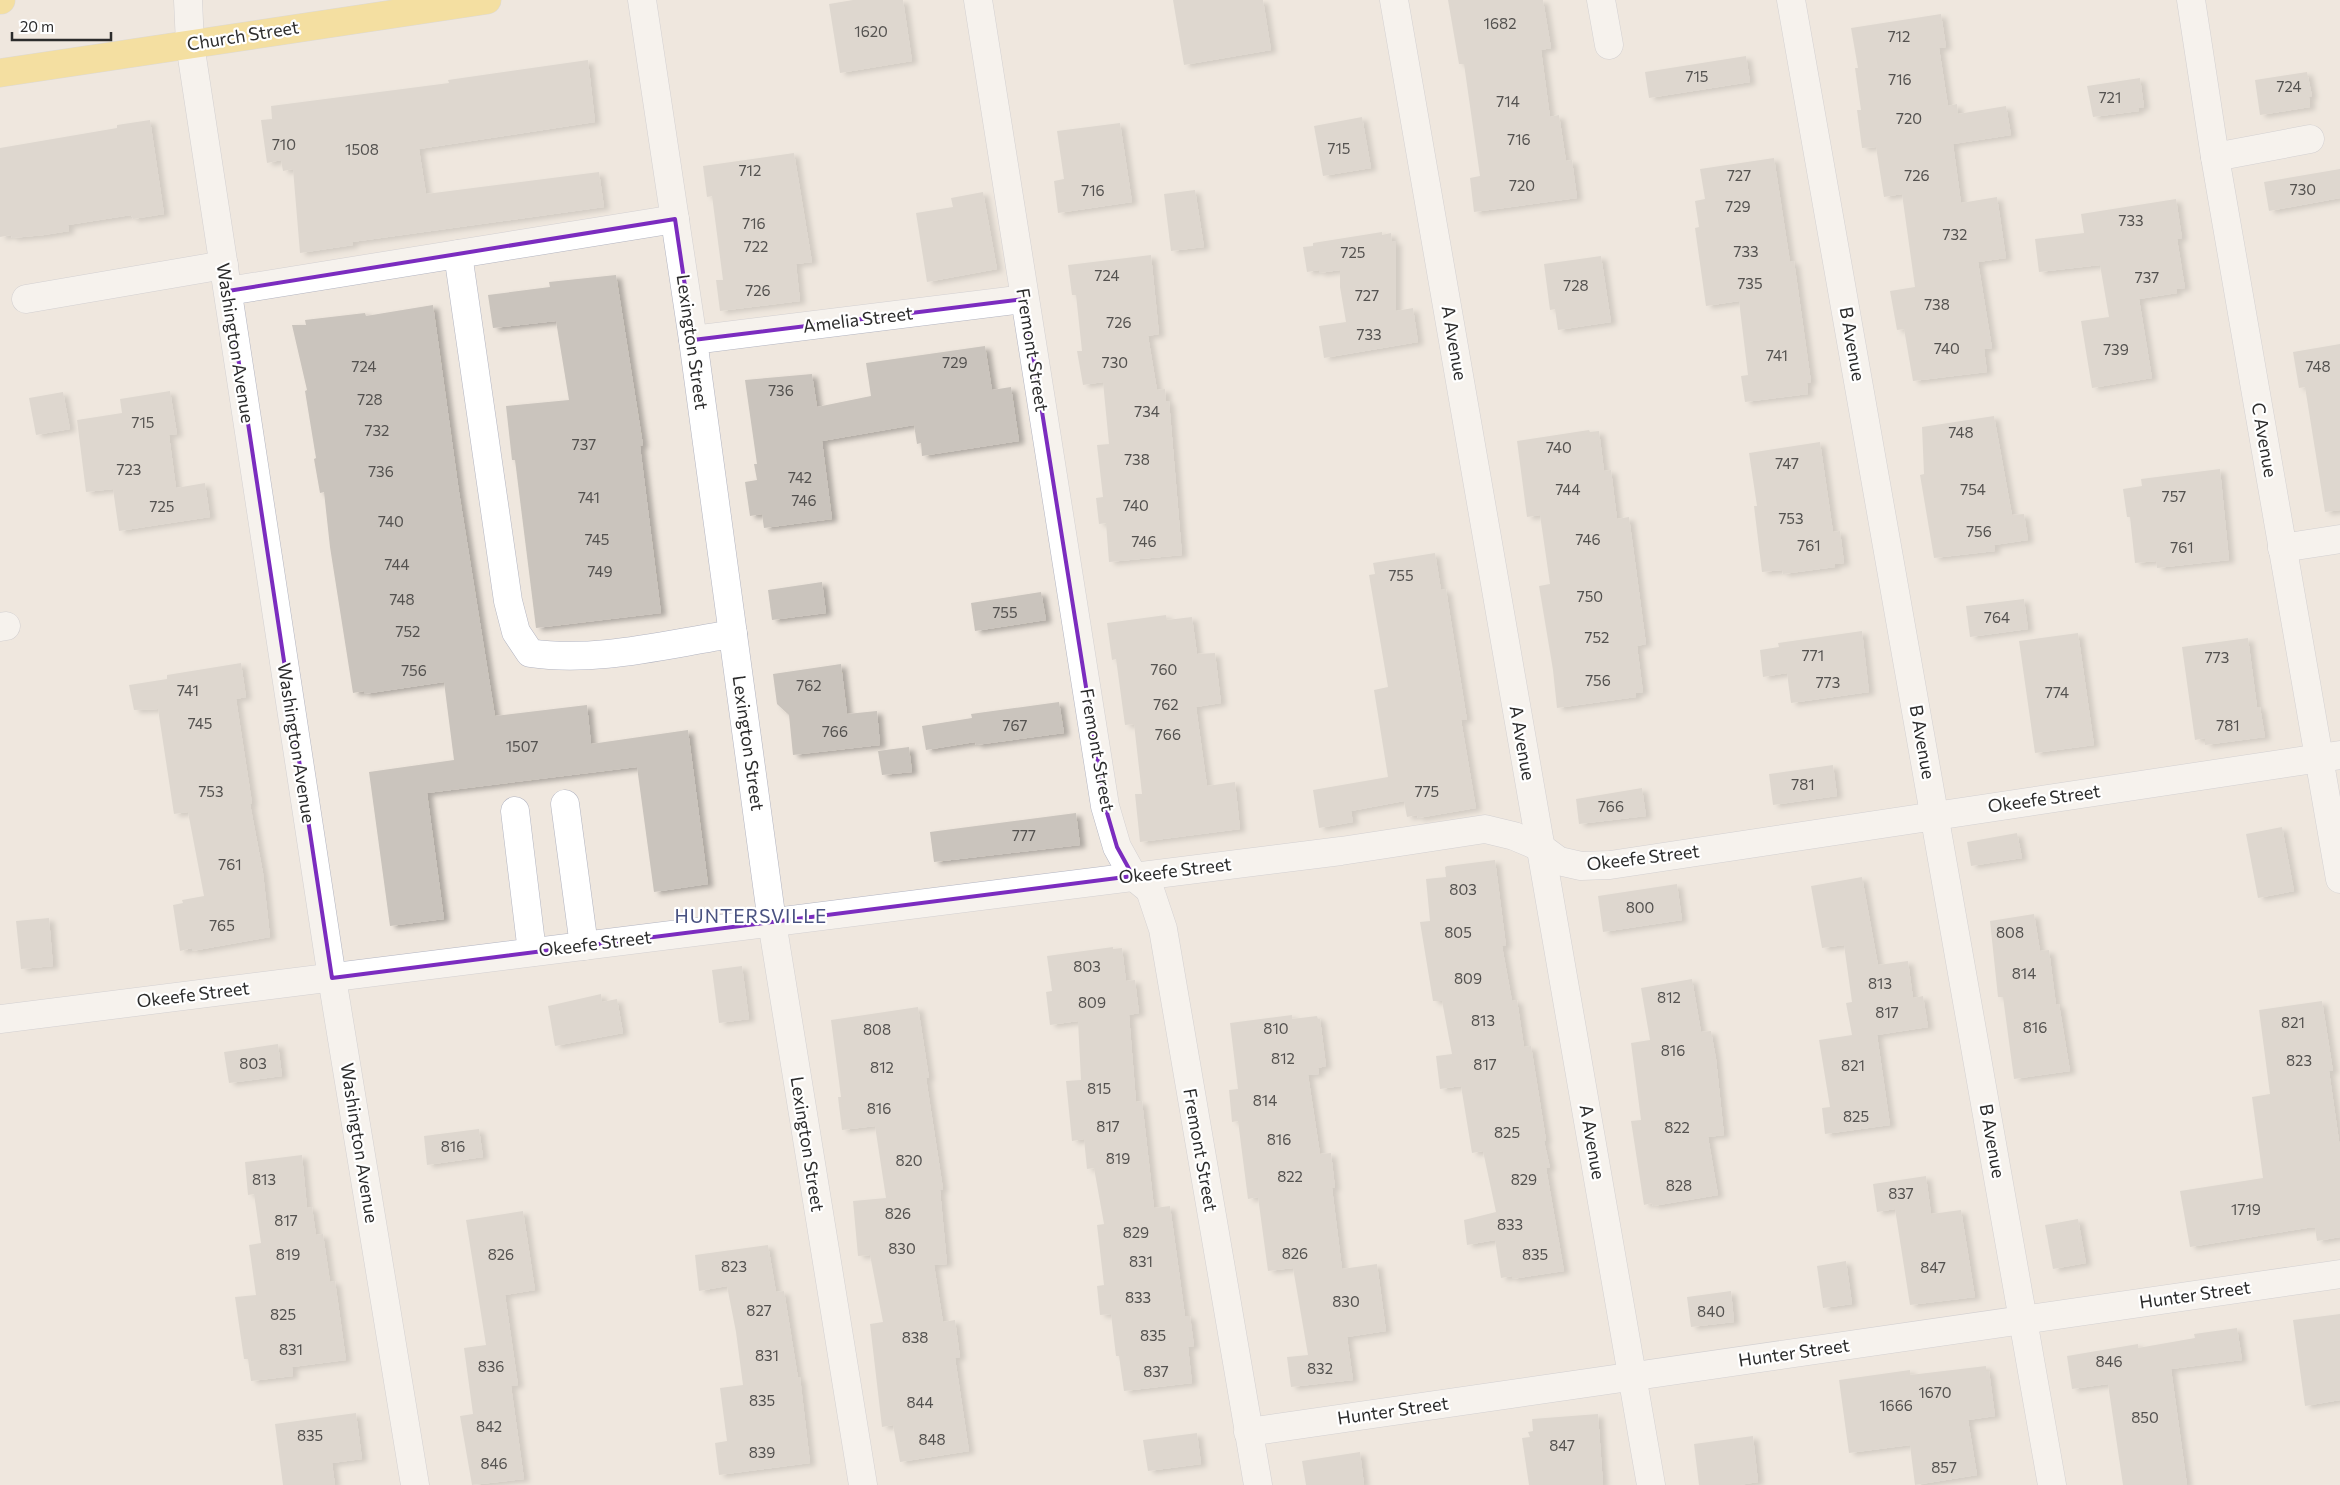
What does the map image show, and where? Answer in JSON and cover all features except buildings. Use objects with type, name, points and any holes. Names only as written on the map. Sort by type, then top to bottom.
[{"type":"main road","name":"Church Street","points":[[0,73],[487,0]]},
{"type":"street","name":"Washington Avenue","points":[[188,0],[190,44],[332,978],[415,1485]]},
{"type":"street","name":"Lexington Street","points":[[642,0],[693,340],[772,922],[863,1485]]},
{"type":"street","name":"Fremont Street","points":[[978,0],[1104,806],[1117,846],[1132,876],[1150,890],[1163,930],[1258,1485]]},
{"type":"street","name":"A Avenue","points":[[1394,0],[1651,1485]]},
{"type":"street","points":[[1601,0],[1609,45]]},
{"type":"street","name":"B Avenue","points":[[1792,0],[2052,1485]]},
{"type":"street","name":"C Avenue","points":[[2191,0],[2215,157],[2282,548],[2329,757],[2340,879]]},
{"type":"street","points":[[2215,157],[2310,139]]},
{"type":"street","points":[[26,299],[458,254],[674,219]]},
{"type":"street","points":[[458,254],[508,601],[516,632],[530,653],[557,657],[598,655],[733,634]]},
{"type":"street","name":"Amelia Street","points":[[693,340],[1024,298]]},
{"type":"street","points":[[2282,548],[2340,539]]},
{"type":"street","name":"Okeefe Street","points":[[0,1019],[1341,851],[1485,829],[1514,836],[1540,847],[1559,861],[1581,866],[1610,865],[2329,757]]},
{"type":"street","points":[[565,804],[584,946]]},
{"type":"street","points":[[515,811],[532,952]]},
{"type":"street","name":"Hunter Street","points":[[1248,1432],[2340,1274]]},
{"type":"highlighted area","points":[[675,219],[693,340],[1024,299],[1105,806],[1117,847],[1133,876],[332,978],[228,291]]},
{"type":"district","name":"HUNTERSVILLE","points":[[751,916]]}]
